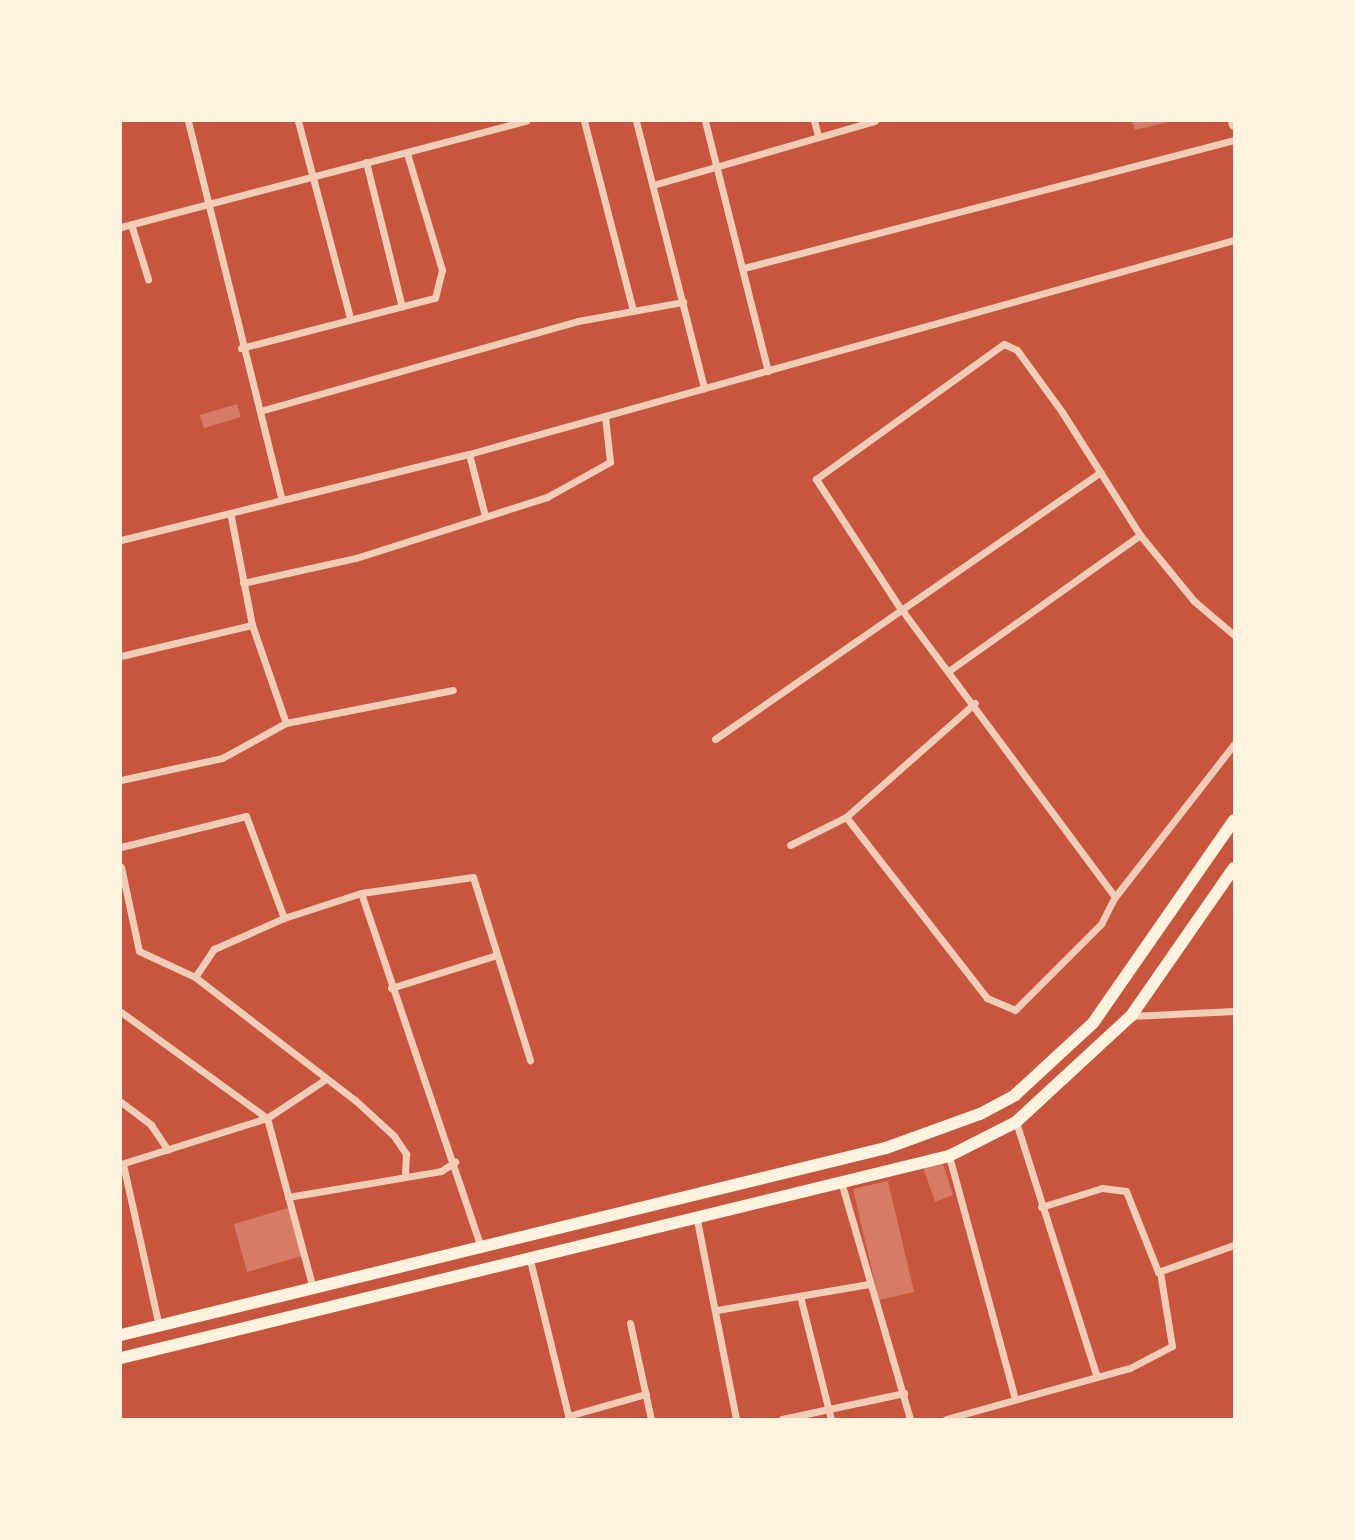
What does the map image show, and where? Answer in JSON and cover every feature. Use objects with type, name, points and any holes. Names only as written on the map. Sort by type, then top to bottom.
[{"type":"main road","points":[[121,1335],[886,1148],[1015,1095],[1093,1023],[1234,820]]},
{"type":"main road","points":[[121,1358],[842,1185],[949,1156],[1016,1122],[1131,1016],[1234,868]]},
{"type":"street","points":[[188,121],[204,202],[281,497]]},
{"type":"street","points":[[298,121],[350,318]]},
{"type":"street","points":[[121,227],[204,202],[526,121]]},
{"type":"street","points":[[584,121],[632,311]]},
{"type":"street","points":[[636,121],[704,388]]},
{"type":"street","points":[[705,121],[719,166],[768,371]]},
{"type":"street","points":[[814,121],[818,135]]},
{"type":"street","points":[[653,185],[818,135],[874,121]]},
{"type":"street","points":[[744,268],[1234,139]]},
{"type":"street","points":[[241,348],[435,298],[442,270],[407,153]]},
{"type":"street","points":[[366,162],[402,307]]},
{"type":"street","points":[[131,224],[148,279]]},
{"type":"street","points":[[121,540],[231,517],[281,497],[469,454],[1234,240]]},
{"type":"street","points":[[260,411],[632,311],[683,302]]},
{"type":"street","points":[[1115,897],[975,703],[900,608],[816,479],[981,355],[1004,344],[1017,350],[1140,535],[1194,601],[1234,635]]},
{"type":"street","points":[[243,583],[356,558],[547,496],[610,462],[605,416]]},
{"type":"street","points":[[469,454],[485,516]]},
{"type":"street","points":[[715,739],[900,608],[1100,472]]},
{"type":"street","points":[[231,517],[253,625],[286,723]]},
{"type":"street","points":[[950,670],[1140,535]]},
{"type":"street","points":[[121,656],[253,625]]},
{"type":"street","points":[[121,780],[222,758],[286,723],[453,690]]},
{"type":"street","points":[[790,845],[846,817],[975,703]]},
{"type":"street","points":[[846,817],[988,998],[1015,1010],[1101,924],[1115,897],[1234,744]]},
{"type":"street","points":[[121,847],[246,816],[284,918]]},
{"type":"street","points":[[121,867],[139,951],[194,977],[326,1079],[394,1136],[406,1154],[405,1173]]},
{"type":"street","points":[[194,977],[214,948],[284,918],[361,893],[473,877],[494,956],[530,1060]]},
{"type":"street","points":[[361,893],[420,1082],[455,1162],[481,1248]]},
{"type":"street","points":[[391,988],[494,956]]},
{"type":"street","points":[[1131,1016],[1234,1011]]},
{"type":"street","points":[[121,1012],[267,1118],[313,1287]]},
{"type":"street","points":[[159,1326],[122,1164],[267,1118],[326,1079]]},
{"type":"street","points":[[121,1102],[151,1125],[168,1150]]},
{"type":"street","points":[[1016,1122],[1096,1374]]},
{"type":"street","points":[[949,1156],[1015,1399]]},
{"type":"street","points":[[288,1197],[405,1173],[441,1171],[455,1162]]},
{"type":"street","points":[[842,1185],[910,1419]]},
{"type":"street","points":[[946,1419],[1096,1374],[1130,1368],[1172,1346],[1160,1272],[1126,1191],[1102,1188],[1041,1207]]},
{"type":"street","points":[[697,1220],[717,1310],[736,1419]]},
{"type":"street","points":[[1160,1272],[1234,1245]]},
{"type":"street","points":[[530,1260],[568,1418],[646,1394]]},
{"type":"street","points":[[717,1310],[869,1284]]},
{"type":"street","points":[[800,1296],[831,1419]]},
{"type":"street","points":[[630,1323],[651,1419]]},
{"type":"street","points":[[782,1419],[904,1393]]},
{"type":"building","points":[[1132,121],[1168,121],[1168,122],[1135,130]]},
{"type":"building","points":[[237,404],[241,417],[204,428],[200,415]]},
{"type":"building","points":[[942,1161],[953,1195],[935,1202],[923,1167]]},
{"type":"building","points":[[888,1181],[914,1292],[879,1300],[853,1189]]},
{"type":"building","points":[[288,1208],[302,1256],[247,1272],[234,1224]]}]
